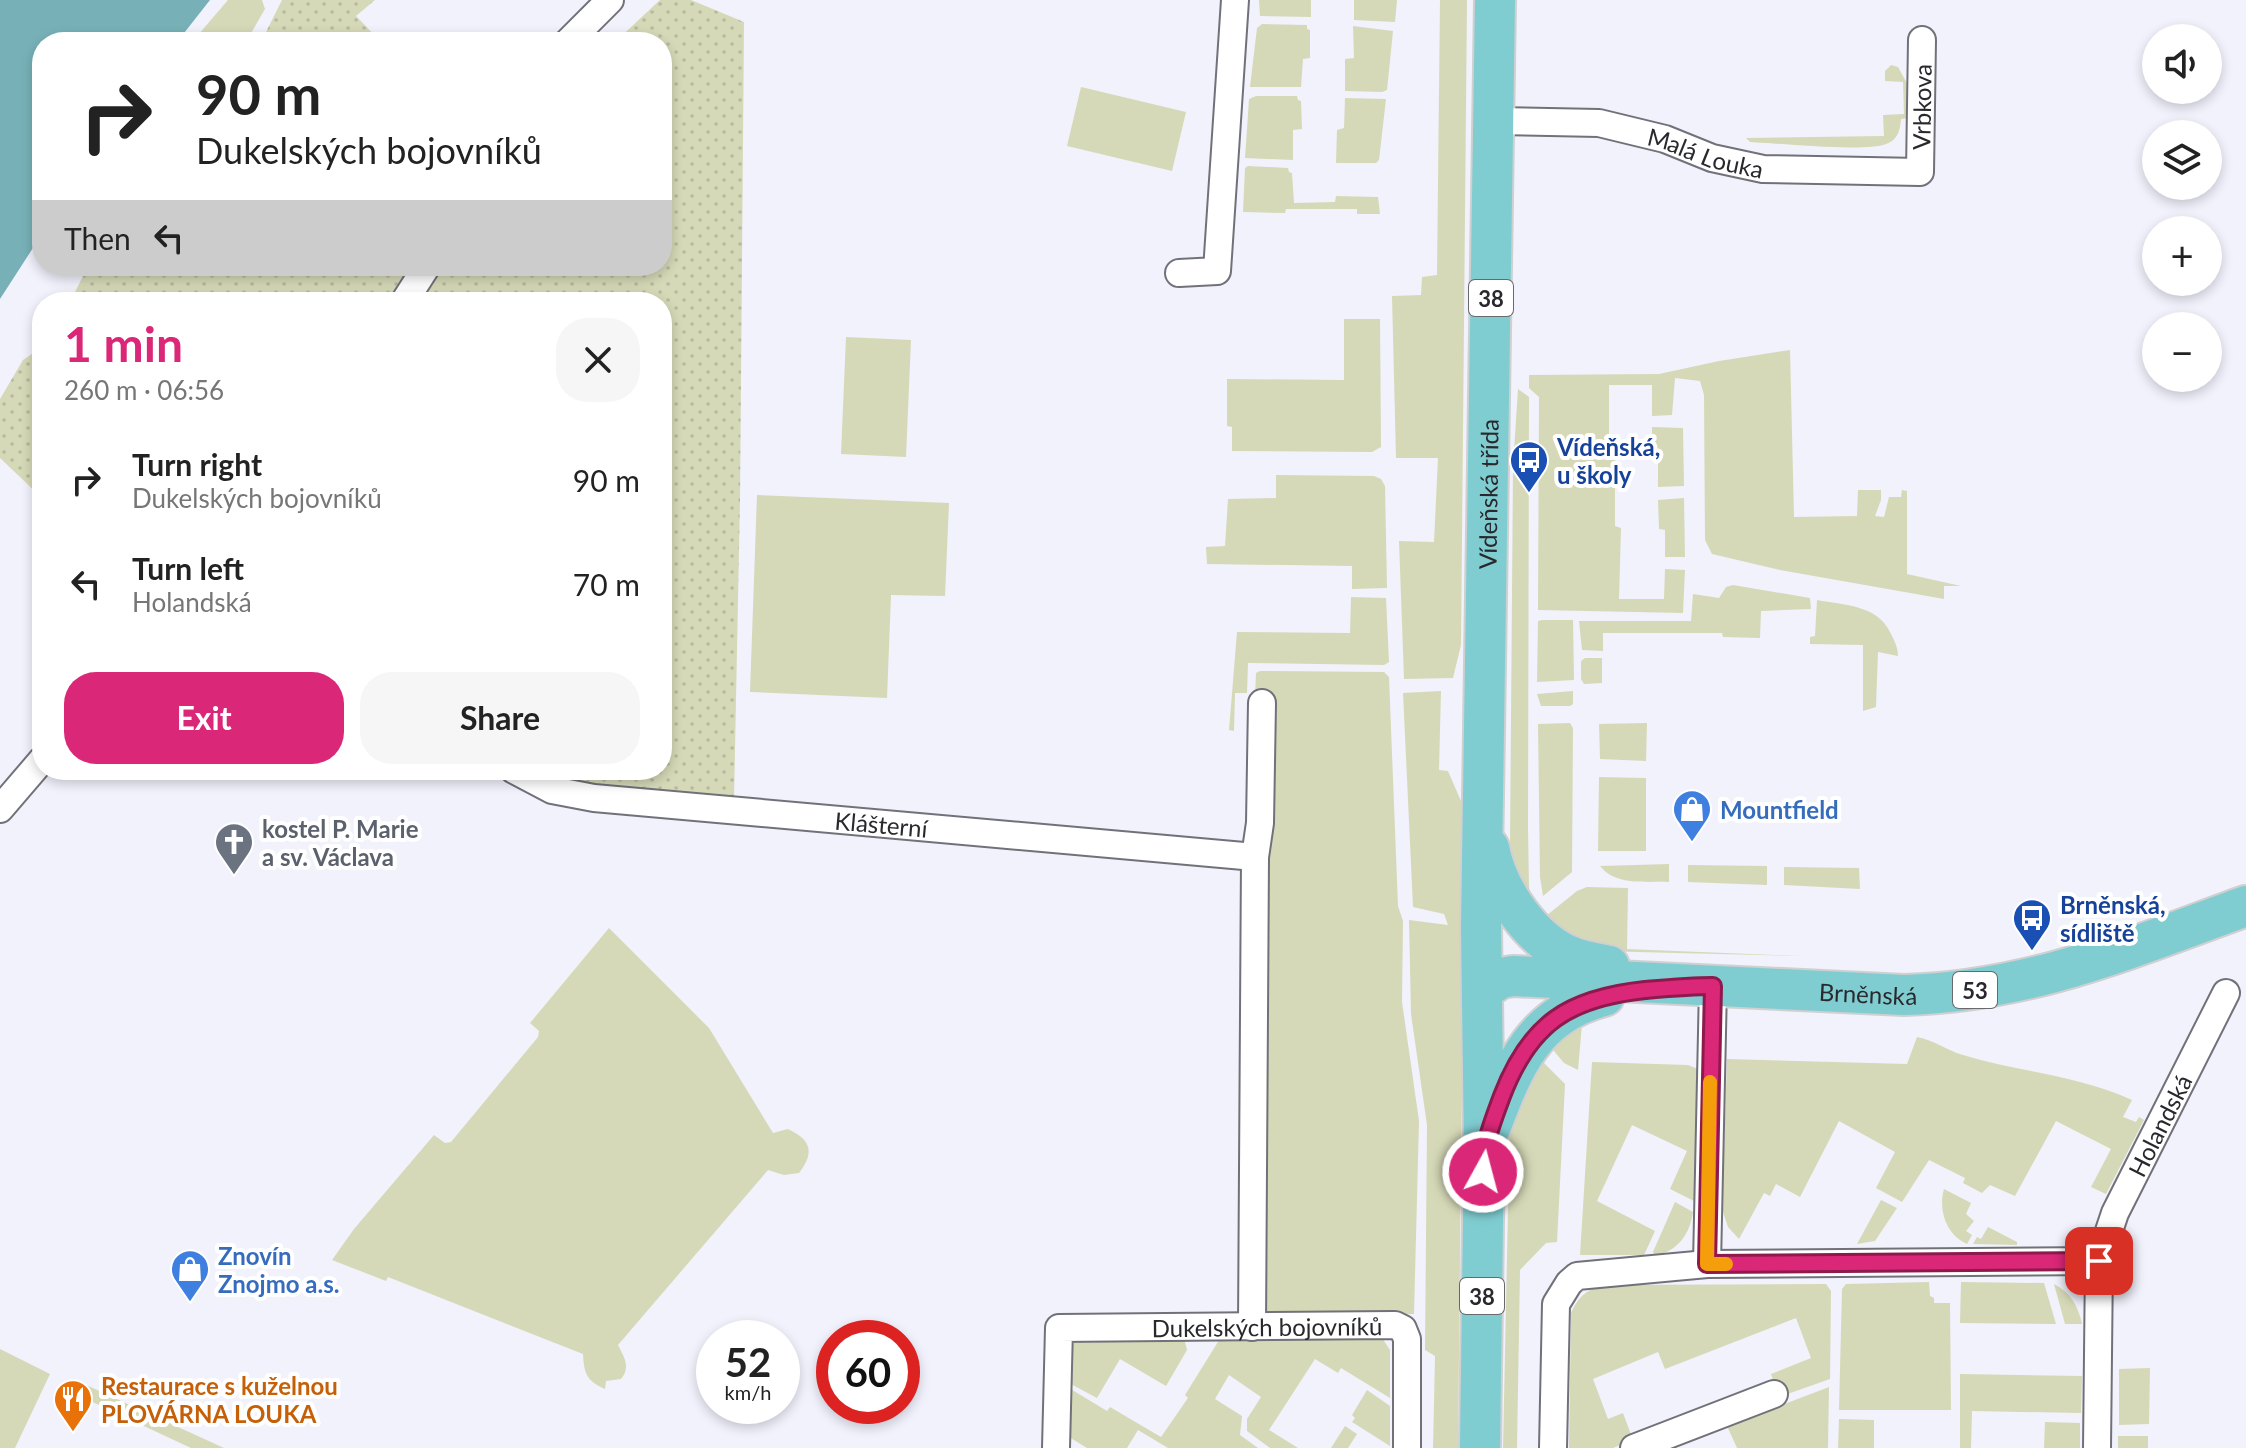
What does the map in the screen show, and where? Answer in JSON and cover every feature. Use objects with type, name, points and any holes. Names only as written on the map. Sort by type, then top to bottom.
[{"type":"main road","name":"Vídeňská třída","points":[[1482,990],[1495,0]]},
{"type":"main road","points":[[1484,824],[1500,883],[1525,919],[1545,940],[1572,957],[1702,986]]},
{"type":"main road","name":"Brněnská","points":[[1482,990],[1501,978],[1513,976],[1904,995],[1989,988],[2078,966],[2246,906]]},
{"type":"main road","points":[[1482,990],[1507,1001],[1604,996],[1702,986]]},
{"type":"main road","name":"38","points":[[1480,1448],[1484,1145],[1482,990]]},
{"type":"main road","points":[[1484,1145],[1515,1066],[1531,1041],[1560,1015],[1578,1004],[1604,996]]},
{"type":"street","points":[[578,32],[610,0]]},
{"type":"street","points":[[1179,273],[1217,271],[1235,0]]},
{"type":"street","name":"Vrbkova","points":[[1920,172],[1922,40]]},
{"type":"street","name":"Malá Louka","points":[[1494,121],[1599,123],[1665,139],[1712,158],[1763,169],[1920,172]]},
{"type":"street","points":[[1252,1327],[1255,857],[1260,823],[1262,703]]},
{"type":"street","points":[[0,809],[32,772]]},
{"type":"street","name":"Klášterní","points":[[533,780],[552,790],[594,798],[1255,857]]},
{"type":"street","points":[[1702,986],[1707,1264]]},
{"type":"street","name":"Holandská","points":[[2097,1448],[2099,1261],[2115,1213],[2226,993]]},
{"type":"street","points":[[1553,1448],[1556,1304],[1577,1276],[1707,1264],[2099,1261]]},
{"type":"street","name":"Dukelských bojovníků","points":[[1056,1448],[1059,1328],[1395,1325],[1403,1329],[1407,1339],[1407,1448]]},
{"type":"street","points":[[1634,1448],[1774,1394]]},
{"type":"green space","points":[[228,0],[262,0],[265,9],[252,32],[201,32]]},
{"type":"green space","points":[[282,0],[375,0],[356,16],[371,32],[266,32]]},
{"type":"green space","points":[[660,0],[691,0],[744,22],[734,800],[608,790],[564,780],[672,780],[672,292],[424,292],[434,276],[672,276],[672,32],[626,32]]},
{"type":"green space","points":[[1259,0],[1311,0],[1311,17],[1260,16]]},
{"type":"green space","points":[[1354,0],[1397,0],[1395,22],[1354,20]]},
{"type":"green space","points":[[1440,0],[1467,0],[1461,645],[1453,678],[1404,679],[1399,541],[1434,542],[1438,458],[1396,458],[1392,296],[1421,295],[1422,277],[1437,275]]},
{"type":"green space","points":[[1262,24],[1307,25],[1310,30],[1310,58],[1303,59],[1301,87],[1250,87],[1257,28]]},
{"type":"green space","points":[[1353,26],[1393,31],[1387,90],[1345,91],[1345,59],[1354,58]]},
{"type":"green space","points":[[1891,65],[1898,67],[1909,87],[1910,118],[1901,119],[1898,134],[1890,142],[1876,146],[1845,147],[1750,142],[1746,138],[1884,136],[1883,115],[1904,114],[1903,82],[1885,81],[1885,71]]},
{"type":"green space","points":[[1081,87],[1186,112],[1172,171],[1067,146]]},
{"type":"green space","points":[[1256,96],[1297,96],[1301,101],[1302,129],[1293,130],[1293,160],[1245,158],[1249,99]]},
{"type":"green space","points":[[1345,98],[1386,99],[1379,160],[1376,163],[1336,163],[1337,130],[1344,128]]},
{"type":"green space","points":[[1245,168],[1288,168],[1292,173],[1294,203],[1335,202],[1336,196],[1378,197],[1380,214],[1357,214],[1357,209],[1243,212]]},
{"type":"green space","points":[[83,276],[405,276],[394,292],[75,292]]},
{"type":"green space","points":[[1344,319],[1380,319],[1381,447],[1372,452],[1232,451],[1232,427],[1227,426],[1227,379],[1344,380]]},
{"type":"green space","points":[[846,337],[911,340],[906,457],[841,454]]},
{"type":"green space","points":[[1790,350],[1794,517],[1857,516],[1858,490],[1881,490],[1875,516],[1884,517],[1889,497],[1901,497],[1902,490],[1907,491],[1907,574],[1961,586],[1944,586],[1944,599],[1780,570],[1712,554],[1705,540],[1704,395],[1700,381],[1675,378],[1672,415],[1652,416],[1652,385],[1609,385],[1609,454],[1615,456],[1615,526],[1621,528],[1619,599],[1664,599],[1665,569],[1685,570],[1683,613],[1538,610],[1539,397],[1529,388],[1529,375],[1659,374]]},
{"type":"green space","points":[[32,354],[32,488],[0,458],[0,399],[23,360]]},
{"type":"green space","points":[[1518,389],[1529,397],[1528,829],[1532,905],[1512,868],[1510,846],[1513,467]]},
{"type":"green space","points":[[1652,427],[1683,428],[1684,486],[1658,487],[1658,457],[1652,456]]},
{"type":"green space","points":[[1276,475],[1374,476],[1381,479],[1385,486],[1387,588],[1352,589],[1352,566],[1207,564],[1206,547],[1225,546],[1228,499],[1276,498]]},
{"type":"green space","points":[[757,495],[949,503],[945,596],[891,595],[887,698],[750,692]]},
{"type":"green space","points":[[1684,498],[1685,557],[1665,557],[1665,530],[1659,529],[1658,500]]},
{"type":"green space","points":[[1733,585],[1810,598],[1811,609],[1761,611],[1760,638],[1723,637],[1722,633],[1603,633],[1603,651],[1582,650],[1579,621],[1691,621],[1693,594],[1719,598],[1726,587]]},
{"type":"green space","points":[[1351,597],[1386,598],[1389,662],[1384,665],[1248,663],[1247,693],[1235,693],[1234,731],[1229,730],[1237,632],[1350,633]]},
{"type":"green space","points":[[1817,600],[1868,611],[1877,616],[1890,632],[1898,656],[1878,652],[1876,707],[1863,711],[1863,645],[1810,644],[1810,637],[1815,636]]},
{"type":"green space","points":[[1573,620],[1574,680],[1537,682],[1538,621]]},
{"type":"green space","points":[[1585,658],[1602,658],[1602,683],[1584,684],[1581,661]]},
{"type":"green space","points":[[1384,672],[1389,677],[1398,906],[1403,921],[1402,1002],[1419,1121],[1414,1314],[1274,1318],[1264,1310],[1255,697],[1256,673]]},
{"type":"green space","points":[[1441,691],[1439,770],[1448,771],[1461,801],[1463,970],[1458,1448],[1433,1448],[1435,1356],[1425,1350],[1427,1125],[1411,1014],[1409,920],[1448,925],[1444,914],[1413,907],[1403,693]]},
{"type":"green space","points":[[1573,691],[1573,704],[1570,706],[1541,706],[1537,694]]},
{"type":"green space","points":[[1570,723],[1573,728],[1572,872],[1543,896],[1540,877],[1538,724]]},
{"type":"green space","points":[[1647,723],[1646,761],[1600,759],[1599,724]]},
{"type":"green space","points":[[1599,777],[1646,778],[1646,851],[1598,851]]},
{"type":"green space","points":[[1669,864],[1669,882],[1623,880],[1600,866]]},
{"type":"green space","points":[[1688,865],[1767,866],[1767,885],[1688,882]]},
{"type":"green space","points":[[1784,867],[1859,868],[1860,889],[1784,885]]},
{"type":"green space","points":[[1587,887],[1628,888],[1627,949],[1801,956],[1596,951],[1541,920],[1577,891]]},
{"type":"green space","points":[[609,928],[709,1028],[773,1133],[788,1129],[796,1133],[806,1142],[809,1153],[799,1173],[784,1175],[768,1170],[618,1345],[626,1362],[626,1370],[621,1379],[606,1381],[605,1389],[588,1376],[583,1354],[388,1277],[386,1281],[332,1260],[354,1229],[434,1135],[445,1143],[451,1142],[538,1037],[539,1031],[530,1023]]},
{"type":"green space","points":[[1582,1024],[1578,1070],[1564,1063],[1553,1050]]},
{"type":"green space","points":[[1917,1037],[1963,1055],[2070,1079],[2132,1100],[2123,1117],[2136,1122],[2139,1117],[2144,1120],[2106,1194],[2091,1187],[2111,1149],[2056,1121],[2015,1196],[1990,1185],[1982,1193],[1963,1183],[1965,1178],[1929,1160],[1902,1202],[1876,1188],[1895,1152],[1839,1121],[1800,1197],[1776,1184],[1770,1196],[1764,1193],[1739,1239],[1728,1227],[1722,1209],[1727,1059],[1907,1064]]},
{"type":"green space","points":[[1534,1053],[1565,1084],[1557,1242],[1546,1243],[1520,1270],[1517,1448],[1503,1448],[1510,1113]]},
{"type":"green space","points":[[1592,1062],[1688,1065],[1698,1069],[1694,1201],[1670,1189],[1687,1151],[1632,1125],[1597,1201],[1655,1231],[1644,1255],[1580,1255]]},
{"type":"green space","points":[[1944,1189],[1971,1203],[1966,1214],[1974,1221],[1966,1231],[1972,1235],[1967,1244],[1954,1234],[1945,1221],[1942,1205]]},
{"type":"green space","points":[[1881,1200],[1897,1208],[1875,1241],[1857,1244]]},
{"type":"green space","points":[[1675,1202],[1693,1212],[1689,1227],[1676,1246],[1655,1255],[1653,1252]]},
{"type":"green space","points":[[1988,1227],[2017,1242],[2017,1245],[1973,1244],[1977,1237],[1981,1239]]},
{"type":"green space","points":[[1929,1282],[1934,1303],[1950,1303],[1951,1410],[1839,1410],[1842,1289],[1846,1284]]},
{"type":"green space","points":[[1961,1282],[2044,1283],[2056,1324],[1960,1323]]},
{"type":"green space","points":[[1826,1284],[1831,1291],[1830,1379],[1779,1397],[1771,1374],[1811,1358],[1796,1318],[1665,1369],[1658,1352],[1593,1379],[1608,1419],[1623,1413],[1633,1440],[1613,1448],[1569,1448],[1571,1313],[1588,1291],[1605,1285]]},
{"type":"green space","points":[[2054,1284],[2073,1301],[2082,1324],[2065,1324]]},
{"type":"green space","points":[[1221,1337],[1382,1338],[1390,1350],[1390,1398],[1341,1368],[1338,1373],[1315,1359],[1269,1430],[1298,1448],[1270,1448],[1247,1431],[1247,1419],[1261,1397],[1229,1375],[1215,1399],[1242,1416],[1240,1435],[1258,1448],[1168,1448],[1138,1430],[1127,1448],[1087,1448],[1069,1437],[1069,1388],[1107,1411],[1110,1407],[1161,1437],[1188,1398],[1185,1395]]},
{"type":"green space","points":[[1184,1338],[1187,1350],[1166,1386],[1120,1359],[1097,1398],[1069,1383],[1070,1339]]},
{"type":"green space","points":[[0,1349],[50,1374],[15,1448],[0,1448]]},
{"type":"green space","points":[[2150,1368],[2149,1424],[2119,1425],[2119,1369]]},
{"type":"green space","points":[[1960,1374],[2082,1376],[2081,1413],[1972,1411],[1971,1448],[1960,1448]]},
{"type":"green space","points":[[84,1384],[224,1448],[191,1448],[71,1392]]},
{"type":"green space","points":[[1829,1387],[1828,1448],[1737,1448],[1727,1426]]},
{"type":"green space","points":[[1367,1390],[1390,1406],[1390,1446],[1352,1422],[1355,1418],[1352,1415]]},
{"type":"green space","points":[[1839,1419],[1874,1420],[1874,1448],[1838,1448]]},
{"type":"green space","points":[[2045,1422],[2080,1423],[2080,1448],[2044,1448]]},
{"type":"green space","points":[[1345,1426],[1357,1434],[1348,1448],[1331,1448]]},
{"type":"green space","points":[[2118,1436],[2148,1436],[2148,1448],[2118,1448]]},
{"type":"water","points":[[0,0],[210,0],[185,32],[32,32],[32,249],[0,299]]},
{"type":"slow traffic","points":[[1710,1082],[1707,1264],[1726,1264]]},
{"type":"place","name":"Vídeňská, u školy","points":[[1529,494]]},
{"type":"place","name":"Mountfield","points":[[1692,843]]},
{"type":"place","name":"kostel P. Marie a sv. Václava","points":[[234,876]]},
{"type":"place","name":"Brněnská, sídliště","points":[[2032,952]]},
{"type":"place","name":"Znovín Znojmo a.s.","points":[[190,1303]]},
{"type":"place","name":"Restaurace s kuželnou PLOVÁRNA LOUKA","points":[[73,1433]]},
{"type":"route","points":[[1483,1172],[1484,1145],[1515,1066],[1531,1041],[1560,1015],[1578,1004],[1604,996],[1713,986],[1707,1264],[2099,1261]]}]
